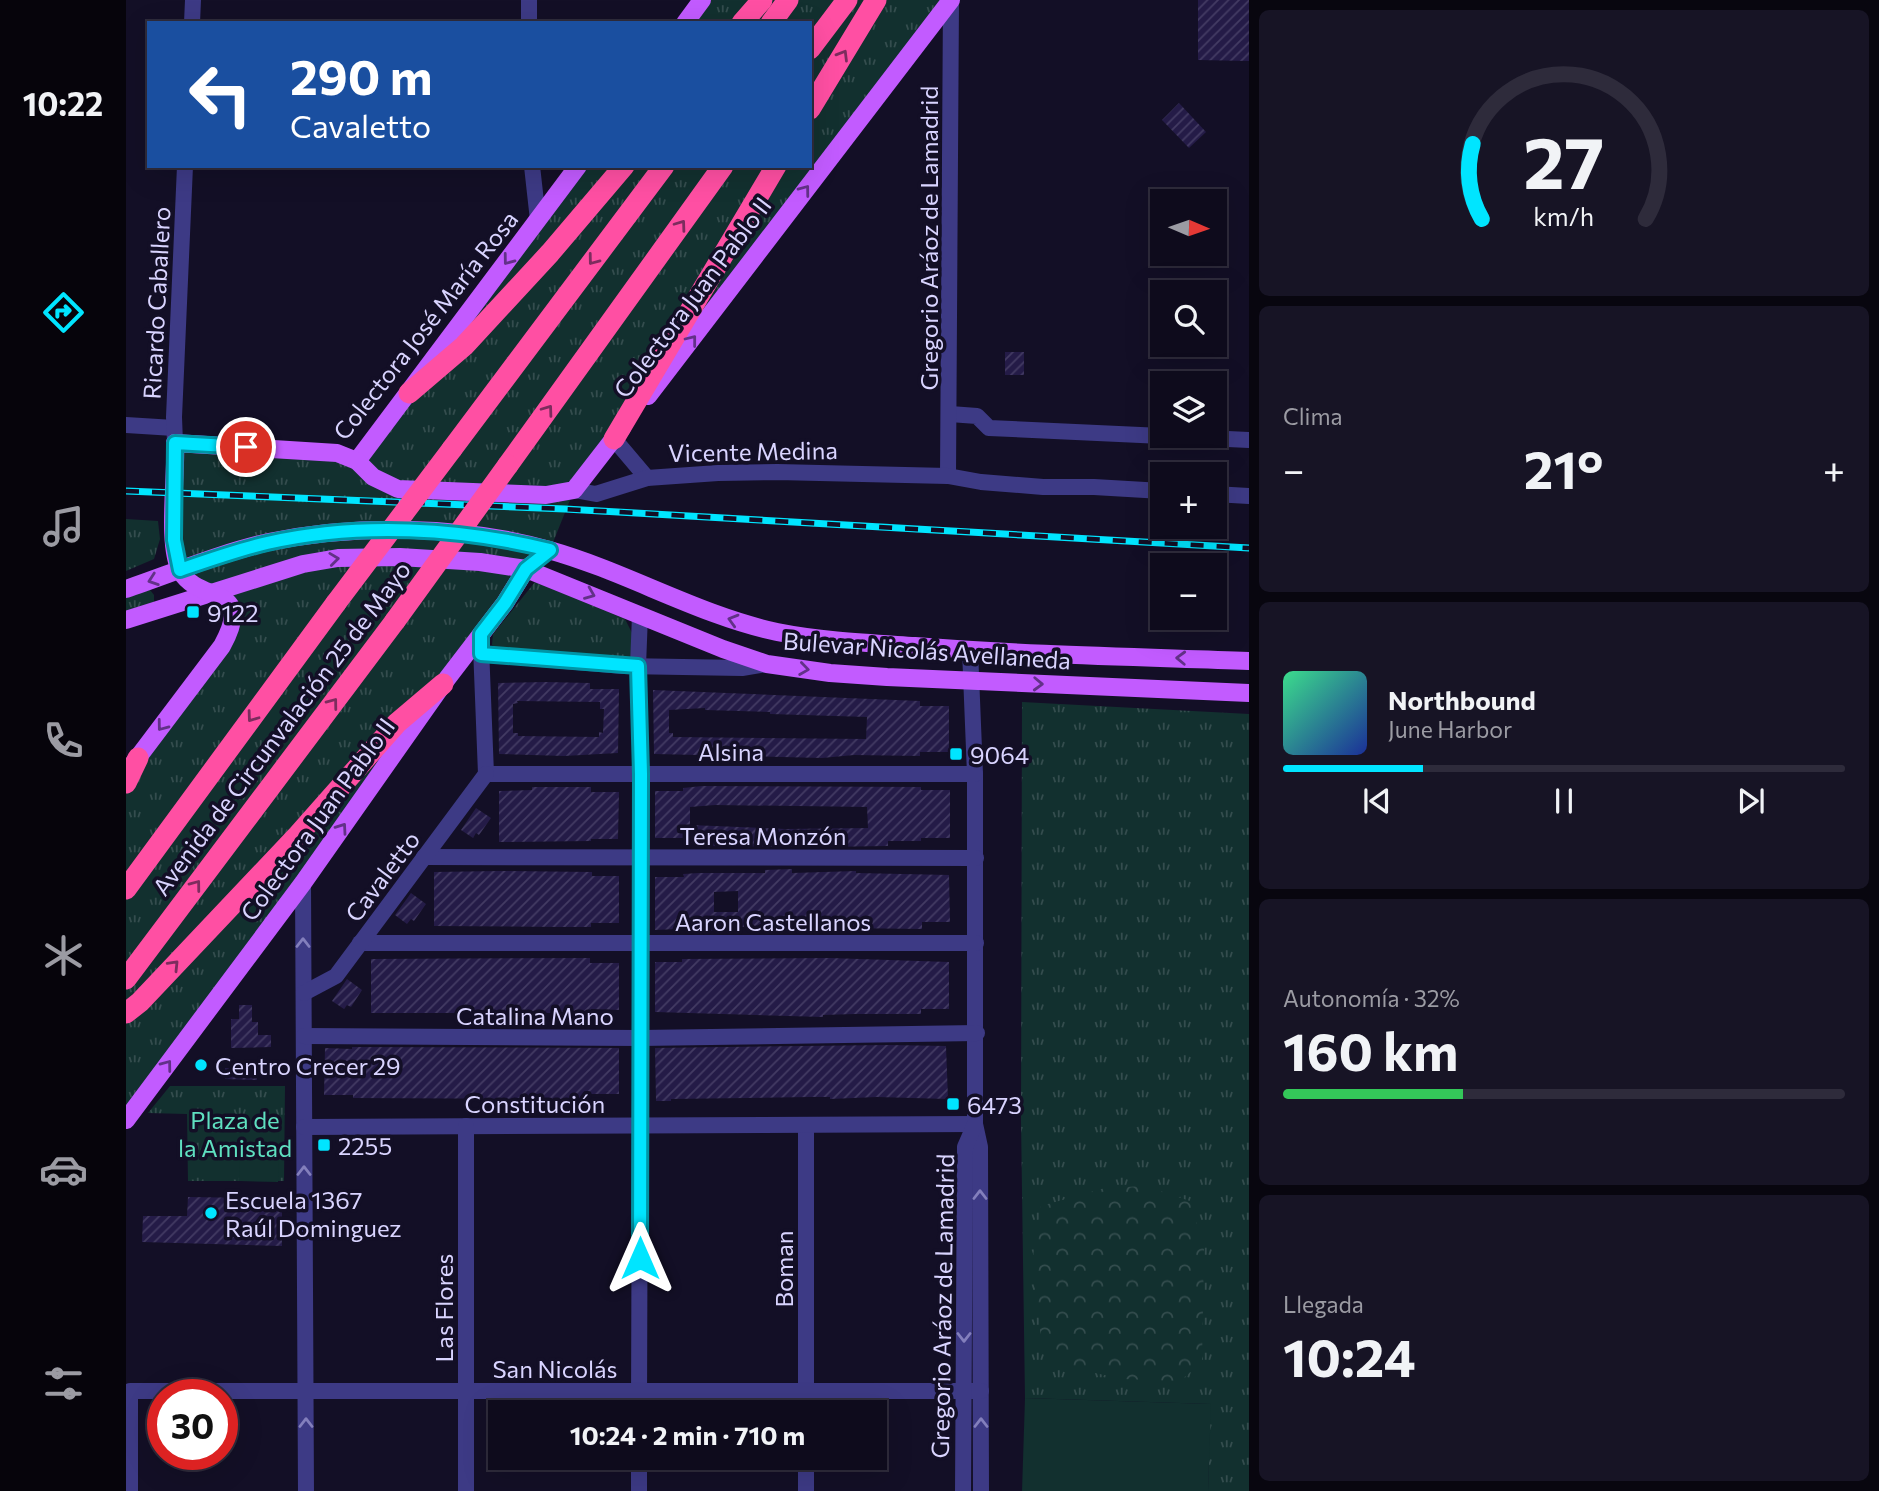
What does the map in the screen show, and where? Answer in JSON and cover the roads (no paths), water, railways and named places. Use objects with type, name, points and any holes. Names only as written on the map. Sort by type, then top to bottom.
[{"type":"highway","points":[[744,21],[762,0]]},
{"type":"highway","points":[[772,21],[788,0]]},
{"type":"highway","points":[[812,45],[847,0]]},
{"type":"highway","points":[[812,106],[876,0]]},
{"type":"highway","points":[[409,393],[464,346],[550,253],[622,168]]},
{"type":"highway","name":"Avenida de Circunvalación 25 de Mayo","points":[[126,889],[336,603],[663,168]]},
{"type":"highway","name":"Avenida de Circunvalación 25 de Mayo","points":[[126,979],[395,621],[722,168]]},
{"type":"highway","points":[[614,439],[775,168]]},
{"type":"highway","points":[[126,1013],[298,835],[397,723],[443,684]]},
{"type":"highway","points":[[126,783],[132,766]]},
{"type":"main road","points":[[686,21],[702,0]]},
{"type":"main road","name":"Colectora Juan Pablo II","points":[[574,490],[951,0]]},
{"type":"main road","name":"Colectora José María Rosa","points":[[175,435],[318,450],[337,453],[356,461],[577,168]]},
{"type":"main road","points":[[132,766],[222,646],[230,631],[232,619],[230,607],[223,597],[188,581],[180,570],[174,540],[175,435]]},
{"type":"main road","name":"Vicente Medina","points":[[356,461],[373,477],[398,489],[512,495],[547,495],[574,490]]},
{"type":"main road","name":"Bulevar Nicolás Avellaneda","points":[[126,589],[269,542],[338,533],[441,533],[506,540],[550,550],[725,618],[776,632],[831,641],[970,650],[1249,661]]},
{"type":"main road","name":"Colectora Juan Pablo II","points":[[126,1120],[303,883],[443,684],[505,603],[526,569],[550,550]]},
{"type":"main road","name":"Bulevar Nicolás Avellaneda","points":[[126,620],[303,564],[338,558],[400,557],[480,562],[526,569],[723,649],[767,663],[830,673],[1249,692]]},
{"type":"street","points":[[192,21],[193,0]]},
{"type":"street","points":[[529,0],[529,21]]},
{"type":"street","name":"Gregorio Aráoz de Lamadrid","points":[[948,476],[951,0]]},
{"type":"street","name":"Ricardo Caballero","points":[[175,435],[185,168]]},
{"type":"street","points":[[532,168],[538,220]]},
{"type":"street","points":[[950,414],[977,416],[989,428],[1150,435]]},
{"type":"street","points":[[126,425],[175,435]]},
{"type":"street","points":[[614,439],[647,478]]},
{"type":"street","points":[[1227,439],[1249,440]]},
{"type":"street","name":"Vicente Medina","points":[[574,490],[596,494],[647,478],[718,472],[777,472],[948,476],[981,482],[1043,487],[1150,490]]},
{"type":"street","points":[[1227,495],[1249,496]]},
{"type":"street","points":[[639,1400],[640,615]]},
{"type":"street","points":[[481,634],[486,774]]},
{"type":"street","name":"Gregorio Aráoz de Lamadrid","points":[[970,650],[976,858],[975,1124],[980,1147],[981,1491]]},
{"type":"street","points":[[481,654],[638,666],[742,668],[767,663]]},
{"type":"street","name":"Alsina","points":[[486,774],[975,774]]},
{"type":"street","name":"Cavaletto","points":[[304,993],[336,976],[486,774]]},
{"type":"street","name":"Teresa Monzón","points":[[425,857],[976,858]]},
{"type":"street","points":[[303,883],[306,1491]]},
{"type":"street","name":"Aaron Castellanos","points":[[360,943],[976,943]]},
{"type":"street","name":"Catalina Mano","points":[[304,1036],[640,1038],[977,1033]]},
{"type":"street","name":"Gregorio Aráoz de Lamadrid","points":[[964,1491],[965,1147],[975,1124]]},
{"type":"street","name":"Constitución","points":[[304,1127],[975,1124]]},
{"type":"street","name":"Boman","points":[[806,1125],[807,1400]]},
{"type":"street","name":"Las Flores","points":[[466,1126],[466,1491]]},
{"type":"street","name":"San Nicolás","points":[[130,1491],[130,1391],[981,1391]]},
{"type":"street","points":[[639,1470],[639,1491]]},
{"type":"street","points":[[806,1470],[806,1491]]},
{"type":"railway","points":[[126,491],[565,509],[1249,548]]},
{"type":"place","name":"9122","points":[[193,612]]},
{"type":"place","name":"9064","points":[[956,754]]},
{"type":"place","name":"Centro Crecer 29","points":[[201,1065]]},
{"type":"place","name":"6473","points":[[953,1104]]},
{"type":"place","name":"2255","points":[[324,1145]]},
{"type":"place","name":"Escuela 1367 Raúl Dominguez","points":[[211,1213]]},
{"type":"park label","name":"Plaza de la Amistad","points":[[235,1133]]}]
